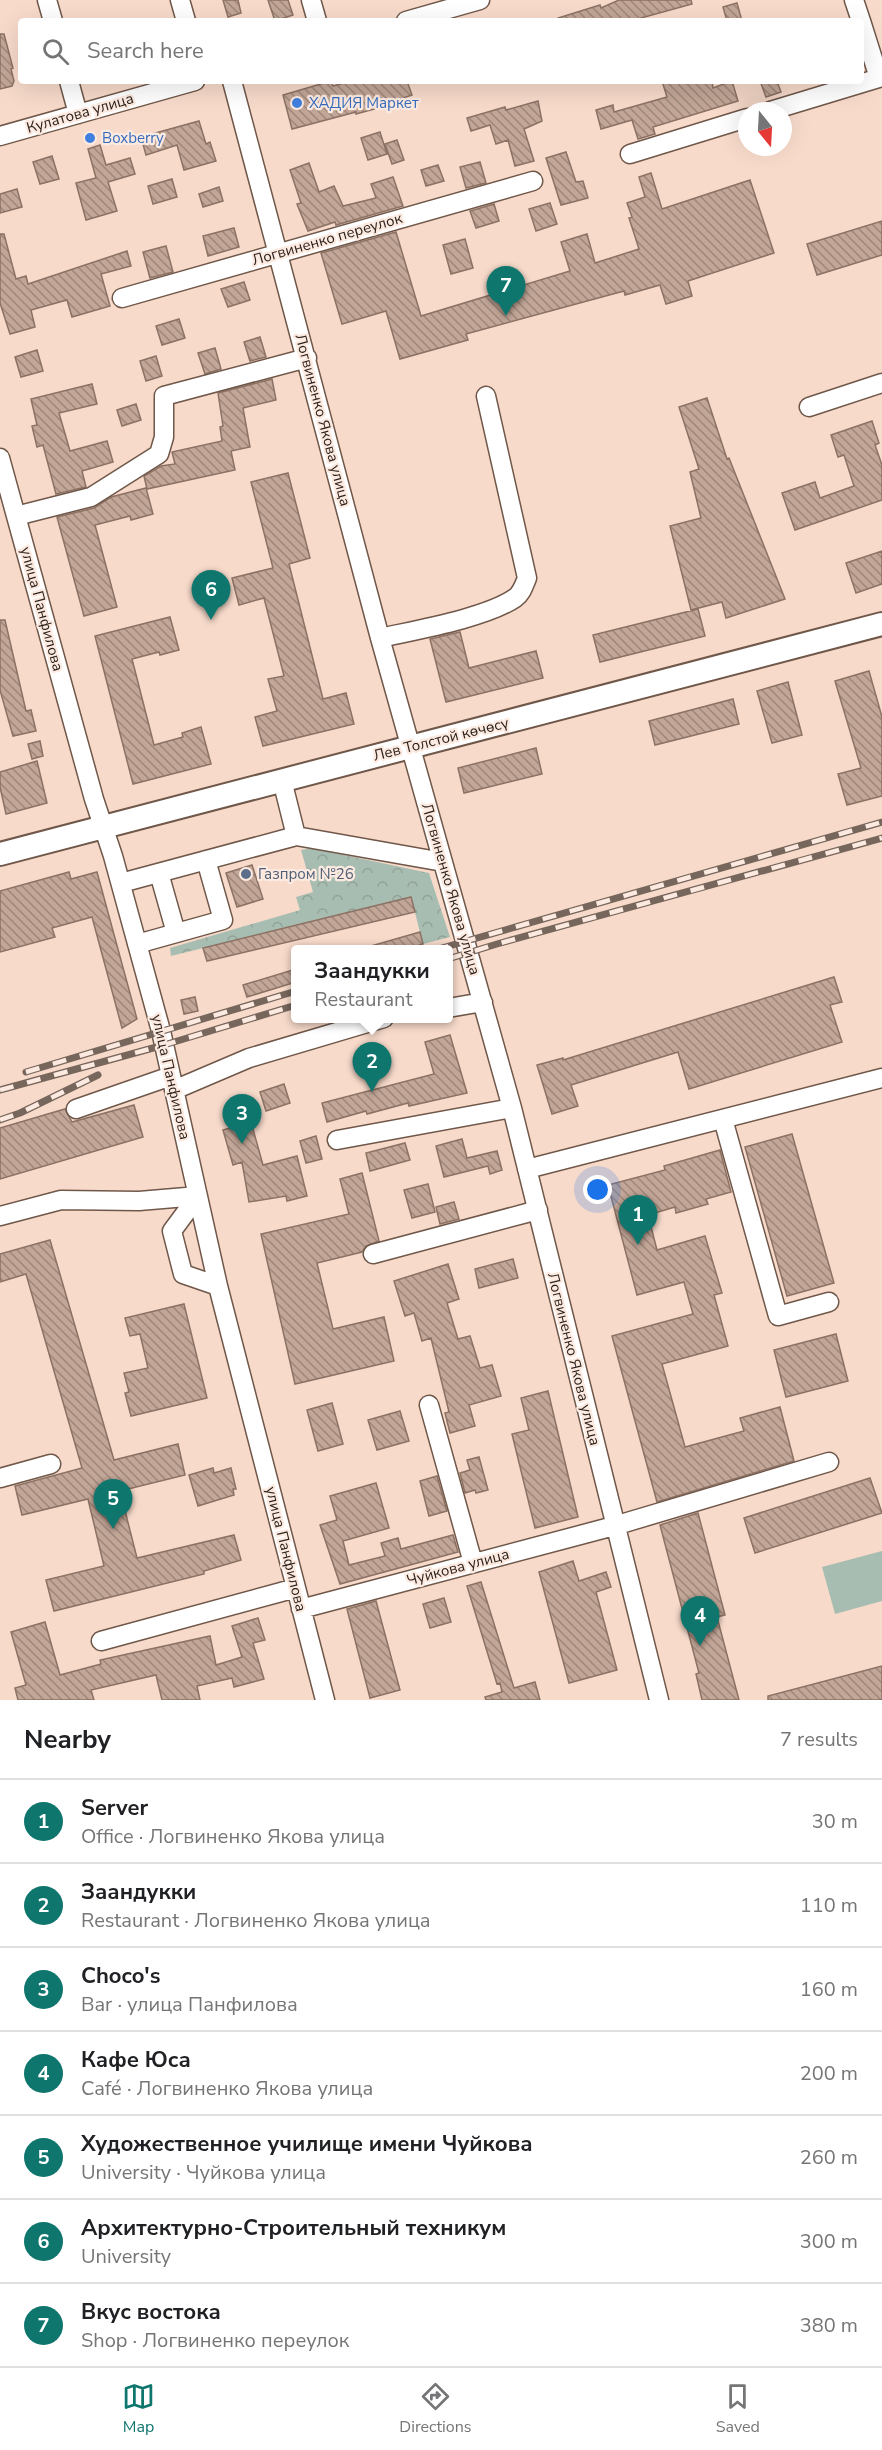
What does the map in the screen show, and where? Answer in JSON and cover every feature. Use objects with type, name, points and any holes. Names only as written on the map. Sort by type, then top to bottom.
[{"type":"main road","name":"Лев Толстой көчөсү","points":[[0,854],[882,624]]},
{"type":"street","points":[[47,0],[52,18]]},
{"type":"street","points":[[180,0],[185,18]]},
{"type":"street","points":[[311,0],[316,18]]},
{"type":"street","points":[[413,18],[444,5],[480,0]]},
{"type":"street","points":[[854,0],[860,18]]},
{"type":"street","points":[[864,30],[879,78],[864,83]]},
{"type":"street","points":[[70,84],[78,114]]},
{"type":"street","name":"Кулатова улица","points":[[0,136],[184,84]]},
{"type":"street","name":"Логвиненко Якова улица","points":[[233,84],[380,638],[512,1108],[659,1700]]},
{"type":"street","points":[[792,104],[859,84]]},
{"type":"street","points":[[630,154],[738,121]]},
{"type":"street","name":"Логвиненко переулок","points":[[122,298],[533,181]]},
{"type":"street","points":[[16,516],[92,497],[159,454],[164,437],[164,396],[307,358]]},
{"type":"street","points":[[808,407],[882,383]]},
{"type":"street","points":[[380,638],[450,622],[490,609],[515,598],[523,590],[527,578],[486,396]]},
{"type":"street","name":"улица Панфилова","points":[[0,458],[137,944],[173,1083],[218,1286],[325,1700]]},
{"type":"street","points":[[282,780],[296,836]]},
{"type":"street","points":[[121,883],[296,836],[444,862]]},
{"type":"street","points":[[137,944],[223,920],[206,860]]},
{"type":"street","points":[[159,873],[176,933]]},
{"type":"street","points":[[453,1007],[483,1002]]},
{"type":"street","points":[[76,1109],[173,1083],[367,1023]]},
{"type":"street","points":[[527,1168],[882,1078]]},
{"type":"street","points":[[337,1140],[512,1108]]},
{"type":"street","points":[[723,1119],[778,1316],[830,1302]]},
{"type":"street","points":[[0,1216],[61,1200],[139,1201],[198,1196]]},
{"type":"street","points":[[198,1196],[172,1231],[183,1274],[218,1286]]},
{"type":"street","points":[[373,1254],[538,1210]]},
{"type":"street","points":[[429,1405],[473,1563]]},
{"type":"street","name":"Чуйкова улица","points":[[301,1609],[614,1526],[829,1462]]},
{"type":"street","points":[[0,1478],[51,1464]]},
{"type":"street","points":[[101,1641],[296,1588]]},
{"type":"green space","points":[[311,848],[429,873],[450,937],[423,944],[411,897],[171,956],[170,948],[300,910],[296,897],[313,892],[301,850]]},
{"type":"green space","points":[[882,1551],[882,1601],[835,1614],[822,1567]]},
{"type":"building","points":[[223,0],[238,0],[241,13],[228,17]]},
{"type":"building","points":[[268,0],[288,0],[293,15],[274,18]]},
{"type":"building","points":[[619,0],[691,0],[692,4],[641,18],[558,18],[600,5],[601,8]]},
{"type":"building","points":[[737,3],[741,18],[726,18],[723,7]]},
{"type":"building","points":[[0,34],[4,34],[14,81],[12,86],[0,89]]},
{"type":"building","points":[[321,84],[332,84],[333,86],[340,84],[408,84],[412,95],[386,104],[386,106],[292,129],[283,95]]},
{"type":"building","points":[[663,84],[712,84],[713,88],[733,84],[738,101],[653,127],[655,134],[638,139],[632,120],[601,129],[596,110],[613,105],[614,112],[667,97]]},
{"type":"building","points":[[761,84],[778,84],[781,92],[766,97]]},
{"type":"building","points":[[538,101],[542,121],[524,129],[534,161],[515,166],[508,140],[496,144],[490,125],[471,131],[467,118],[505,107],[506,110]]},
{"type":"building","points":[[199,121],[206,144],[210,142],[216,161],[184,170],[177,145],[146,155],[141,137]]},
{"type":"building","points":[[380,132],[387,154],[368,160],[361,138]]},
{"type":"building","points":[[397,140],[404,160],[392,164],[385,144]]},
{"type":"building","points":[[100,145],[106,165],[130,158],[135,174],[108,182],[117,211],[86,220],[76,183],[96,178],[88,149]]},
{"type":"building","points":[[566,152],[576,182],[583,181],[588,198],[561,205],[546,158]]},
{"type":"building","points":[[52,156],[59,179],[40,184],[33,162]]},
{"type":"building","points":[[480,162],[486,183],[466,188],[460,167]]},
{"type":"building","points":[[309,163],[319,192],[334,186],[343,206],[376,198],[371,184],[393,177],[403,206],[336,225],[335,222],[308,231],[297,204],[301,203],[290,170]]},
{"type":"building","points":[[438,165],[444,181],[426,186],[421,170]]},
{"type":"building","points":[[651,173],[662,209],[750,180],[774,253],[688,281],[692,296],[666,304],[660,285],[625,295],[624,291],[466,334],[468,340],[400,359],[386,311],[342,324],[321,253],[396,232],[421,316],[570,271],[561,242],[587,234],[595,263],[639,249],[629,218],[632,217],[627,203],[645,197],[639,177]]},
{"type":"building","points":[[172,179],[177,197],[153,204],[148,186]]},
{"type":"building","points":[[219,187],[223,201],[203,207],[199,194]]},
{"type":"building","points":[[17,189],[22,207],[0,213],[0,194]]},
{"type":"building","points":[[550,203],[557,224],[536,231],[529,209]]},
{"type":"building","points":[[494,204],[499,221],[476,228],[470,211]]},
{"type":"building","points":[[882,221],[882,255],[817,275],[807,244]]},
{"type":"building","points":[[234,228],[239,247],[208,256],[203,236]]},
{"type":"building","points":[[0,234],[4,234],[16,279],[26,276],[28,284],[127,251],[131,266],[101,274],[110,306],[72,317],[67,300],[31,310],[35,327],[10,334],[0,303]]},
{"type":"building","points":[[465,239],[473,268],[451,274],[443,245]]},
{"type":"building","points":[[166,246],[173,272],[150,278],[143,252]]},
{"type":"building","points":[[244,282],[250,300],[228,307],[221,289]]},
{"type":"building","points":[[179,319],[185,338],[162,345],[156,326]]},
{"type":"building","points":[[260,337],[266,357],[250,361],[244,342]]},
{"type":"building","points":[[215,348],[221,369],[205,374],[198,353]]},
{"type":"building","points":[[37,350],[43,371],[21,377],[15,357]]},
{"type":"building","points":[[156,356],[162,376],[146,381],[140,361]]},
{"type":"building","points":[[272,379],[276,400],[243,408],[250,447],[231,451],[235,470],[147,489],[144,476],[161,466],[175,464],[172,452],[222,441],[220,427],[223,426],[218,393]]},
{"type":"building","points":[[92,384],[97,404],[59,413],[70,451],[107,441],[113,462],[82,471],[86,487],[56,494],[43,445],[37,447],[32,426],[37,425],[31,399]]},
{"type":"building","points":[[707,398],[727,459],[729,458],[785,599],[726,618],[722,602],[691,610],[670,526],[701,518],[690,472],[699,469],[679,407]]},
{"type":"building","points":[[136,404],[141,420],[122,426],[117,410]]},
{"type":"building","points":[[872,421],[879,443],[875,445],[882,465],[882,500],[795,530],[782,493],[815,482],[820,498],[854,486],[844,455],[838,457],[831,435]]},
{"type":"building","points":[[288,473],[310,558],[289,564],[323,699],[346,693],[354,724],[263,746],[255,717],[277,711],[268,679],[284,676],[264,598],[239,605],[232,578],[273,568],[251,482]]},
{"type":"building","points":[[146,488],[153,514],[131,520],[130,516],[95,525],[117,607],[84,616],[57,517],[94,508],[111,497]]},
{"type":"building","points":[[882,551],[882,584],[856,593],[846,563]]},
{"type":"building","points":[[698,609],[705,636],[600,662],[593,635]]},
{"type":"building","points":[[170,617],[179,650],[132,659],[154,745],[183,737],[182,733],[201,727],[211,764],[133,784],[95,636]]},
{"type":"building","points":[[0,620],[5,620],[26,711],[31,710],[36,731],[13,736],[0,690]]},
{"type":"building","points":[[460,632],[469,668],[536,651],[543,678],[446,702],[430,639]]},
{"type":"building","points":[[869,671],[882,717],[882,796],[847,805],[838,774],[861,768],[835,681]]},
{"type":"building","points":[[788,682],[802,735],[772,743],[757,691]]},
{"type":"building","points":[[733,699],[739,724],[655,745],[649,721]]},
{"type":"building","points":[[40,741],[43,756],[32,759],[28,744]]},
{"type":"building","points":[[536,748],[542,774],[464,793],[458,768]]},
{"type":"building","points":[[37,761],[47,803],[6,814],[0,787],[0,772]]},
{"type":"building","points":[[252,865],[263,899],[237,907],[226,873]]},
{"type":"building","points":[[69,872],[71,879],[97,872],[137,1019],[122,1028],[92,917],[52,928],[55,937],[0,952],[0,891]]},
{"type":"building","points":[[411,897],[415,912],[207,961],[203,948]]},
{"type":"building","points":[[420,932],[423,944],[420,945],[374,945]]},
{"type":"building","points":[[291,971],[291,984],[247,997],[243,985]]},
{"type":"building","points":[[834,977],[842,1002],[830,1005],[842,1042],[689,1089],[678,1052],[571,1085],[578,1106],[552,1114],[537,1065],[563,1058],[563,1060]]},
{"type":"building","points":[[195,997],[198,1011],[184,1014],[181,1000]]},
{"type":"building","points":[[450,1035],[467,1093],[409,1106],[408,1103],[367,1114],[366,1111],[327,1122],[322,1103],[434,1074],[425,1042]]},
{"type":"building","points":[[284,1084],[290,1103],[266,1111],[260,1092]]},
{"type":"building","points":[[134,1105],[143,1137],[0,1179],[0,1128],[65,1109],[72,1122]]},
{"type":"building","points":[[251,1122],[263,1165],[297,1156],[307,1196],[287,1201],[286,1196],[249,1202],[242,1162],[233,1165],[223,1130]]},
{"type":"building","points":[[792,1134],[834,1283],[787,1296],[745,1147]]},
{"type":"building","points":[[316,1136],[322,1159],[306,1163],[300,1141]]},
{"type":"building","points":[[462,1139],[467,1158],[497,1151],[502,1170],[490,1174],[488,1166],[444,1177],[436,1146]]},
{"type":"building","points":[[405,1143],[410,1160],[370,1171],[366,1153]]},
{"type":"building","points":[[720,1150],[731,1192],[706,1199],[708,1204],[676,1213],[675,1207],[648,1215],[657,1250],[705,1236],[722,1293],[714,1295],[728,1346],[662,1364],[685,1447],[744,1431],[740,1418],[780,1407],[794,1461],[657,1502],[612,1336],[693,1314],[684,1282],[637,1295],[608,1185],[665,1170],[664,1166]]},
{"type":"building","points":[[362,1173],[379,1241],[366,1246],[362,1252],[317,1263],[333,1329],[384,1317],[394,1361],[295,1384],[261,1234],[349,1214],[340,1179]]},
{"type":"building","points":[[428,1184],[435,1212],[412,1218],[404,1190]]},
{"type":"building","points":[[454,1202],[459,1219],[440,1224],[436,1207]]},
{"type":"building","points":[[50,1240],[114,1460],[178,1444],[185,1475],[120,1491],[137,1558],[234,1535],[241,1560],[204,1571],[204,1574],[54,1611],[46,1580],[104,1566],[88,1499],[22,1515],[15,1486],[82,1468],[26,1274],[0,1282],[0,1254]]},
{"type":"building","points":[[513,1259],[518,1278],[479,1288],[475,1269]]},
{"type":"building","points":[[448,1264],[459,1299],[447,1303],[458,1339],[470,1336],[480,1368],[492,1365],[501,1396],[469,1405],[475,1426],[450,1433],[445,1413],[449,1412],[431,1338],[422,1341],[414,1313],[405,1316],[394,1281]]},
{"type":"building","points":[[184,1304],[207,1398],[131,1416],[125,1393],[129,1392],[124,1373],[148,1368],[140,1334],[130,1336],[125,1318]]},
{"type":"building","points":[[836,1334],[848,1381],[786,1397],[774,1350]]},
{"type":"building","points":[[548,1391],[578,1517],[535,1528],[512,1434],[529,1430],[521,1398]]},
{"type":"building","points":[[332,1403],[343,1444],[318,1451],[307,1410]]},
{"type":"building","points":[[400,1411],[409,1441],[377,1450],[368,1420]]},
{"type":"building","points":[[479,1457],[488,1490],[465,1493],[460,1473],[470,1470],[467,1460]]},
{"type":"building","points":[[213,1468],[214,1473],[231,1468],[236,1489],[233,1489],[234,1495],[198,1506],[189,1475]]},
{"type":"building","points":[[437,1476],[447,1511],[429,1516],[420,1481]]},
{"type":"building","points":[[870,1478],[882,1513],[755,1553],[744,1518]]},
{"type":"building","points":[[376,1483],[389,1528],[343,1541],[349,1565],[385,1556],[381,1543],[398,1538],[401,1549],[453,1535],[458,1552],[340,1584],[320,1525],[337,1520],[330,1496]]},
{"type":"building","points":[[698,1513],[725,1615],[717,1617],[739,1700],[702,1700],[696,1674],[699,1673],[660,1525]]},
{"type":"building","points":[[573,1561],[579,1581],[606,1572],[611,1587],[596,1592],[617,1670],[569,1683],[539,1572]]},
{"type":"building","points":[[481,1582],[514,1688],[535,1682],[540,1700],[486,1700],[485,1697],[502,1692],[500,1683],[497,1684],[467,1586]]},
{"type":"building","points":[[444,1598],[451,1622],[430,1628],[423,1604]]},
{"type":"building","points":[[376,1601],[400,1690],[370,1698],[347,1609]]},
{"type":"building","points":[[258,1618],[265,1640],[253,1643],[264,1679],[234,1687],[232,1678],[197,1686],[200,1700],[162,1700],[156,1675],[91,1690],[94,1700],[18,1700],[15,1688],[26,1685],[11,1632],[45,1622],[60,1675],[101,1664],[100,1660],[210,1636],[216,1665],[242,1657],[232,1626]]},
{"type":"building","points":[[882,1666],[882,1700],[768,1700],[768,1696]]},
{"type":"railway","points":[[452,945],[882,822]]},
{"type":"railway","points":[[453,957],[882,838]]},
{"type":"railway","points":[[26,1072],[291,992]]},
{"type":"railway","points":[[0,1090],[164,1045],[291,1007]]},
{"type":"railway","points":[[0,1120],[20,1113],[98,1075]]},
{"type":"place","name":"ХАДИЯ Маркет","points":[[297,103]]},
{"type":"place","name":"Boxberry","points":[[90,138]]},
{"type":"place","name":"Вкус востока","points":[[506,316]]},
{"type":"place","name":"Архитектурно-Строительный техникум","points":[[211,620]]},
{"type":"place","name":"Газпром №26","points":[[246,874]]},
{"type":"place","name":"Заандукки","points":[[372,1092]]},
{"type":"place","name":"Choco's","points":[[242,1144]]},
{"type":"place","name":"Server","points":[[638,1245]]},
{"type":"place","name":"Художественное училище имени Чуйкова","points":[[113,1529]]},
{"type":"place","name":"Кафе Юса","points":[[700,1646]]}]
